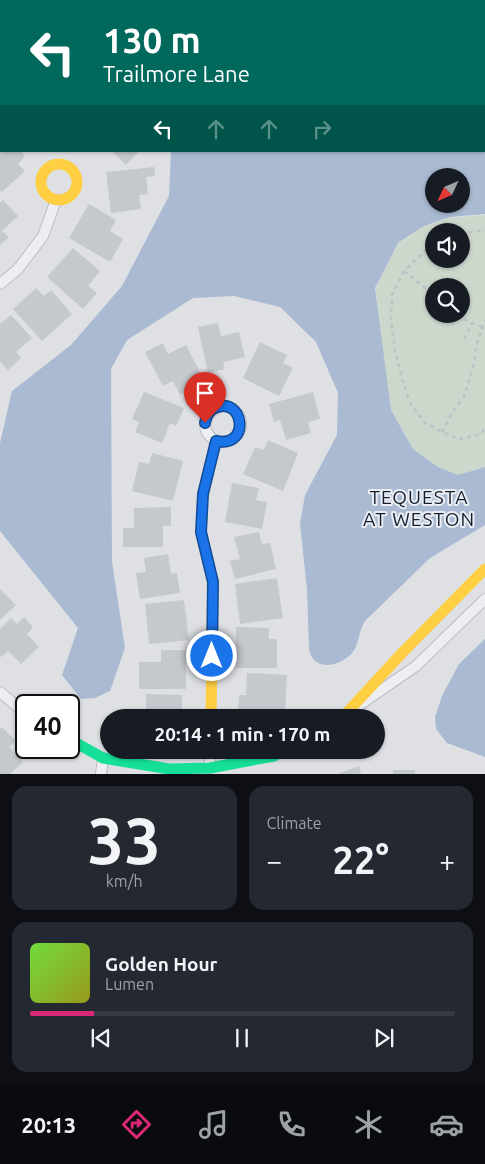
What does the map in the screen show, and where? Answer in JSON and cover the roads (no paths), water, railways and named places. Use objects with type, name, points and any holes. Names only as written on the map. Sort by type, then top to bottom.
[{"type":"street","points":[[0,284],[18,269],[43,236],[56,200]]},
{"type":"street","points":[[211,709],[213,582],[201,532],[203,494],[216,441]]},
{"type":"street","points":[[351,709],[403,652],[485,569]]},
{"type":"street","points":[[355,709],[416,666],[485,599]]},
{"type":"street","points":[[0,692],[15,705]]},
{"type":"street","points":[[80,746],[100,756]]},
{"type":"street","points":[[101,774],[103,759]]},
{"type":"street","points":[[109,759],[169,769],[210,768],[258,759]]},
{"type":"street","points":[[210,759],[210,768]]},
{"type":"water","points":[[171,152],[485,152],[485,214],[450,217],[433,223],[425,223],[425,226],[398,243],[375,288],[391,410],[413,449],[438,467],[458,475],[485,467],[485,525],[430,558],[365,621],[355,649],[341,662],[328,665],[321,664],[312,656],[309,649],[307,589],[300,524],[305,495],[337,435],[338,393],[316,342],[280,307],[234,296],[193,298],[127,340],[111,369],[112,562],[125,648],[110,691],[95,698],[81,699],[80,694],[77,694],[62,675],[78,628],[0,531],[0,443],[12,391],[71,345],[122,286],[169,196]]},
{"type":"water","points":[[485,639],[485,757],[447,743],[436,729],[435,717],[442,696],[459,664]]},
{"type":"district","name":"TEQUESTA AT WESTON","points":[[419,508]]}]
